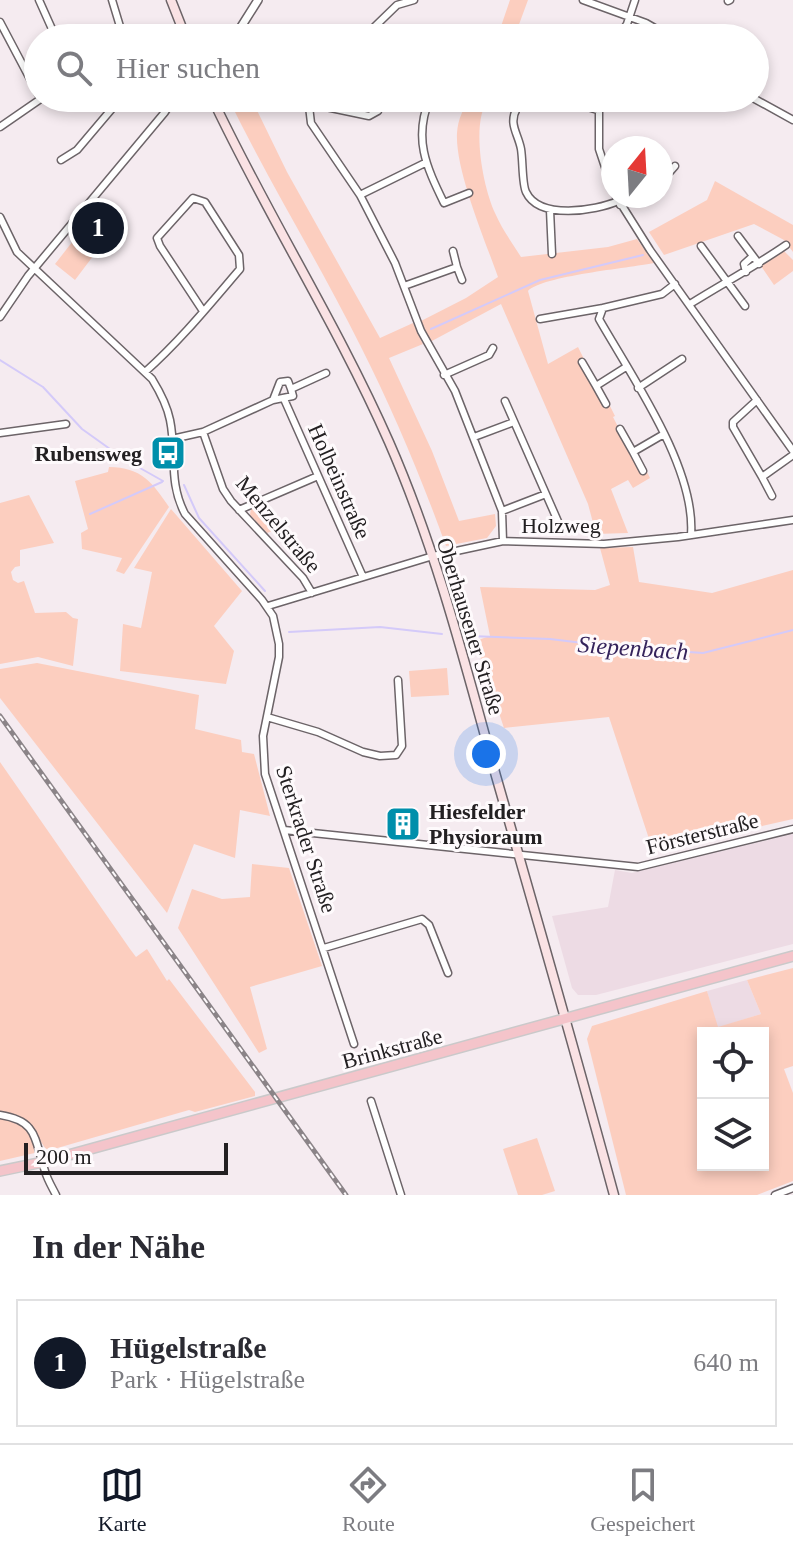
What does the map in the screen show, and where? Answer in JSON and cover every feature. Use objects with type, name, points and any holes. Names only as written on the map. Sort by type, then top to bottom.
[{"type":"main road","points":[[171,0],[180,24]]},
{"type":"main road","name":"Oberhausener Straße","points":[[218,112],[312,286],[390,443],[433,556],[614,1195]]},
{"type":"main road","name":"Brinkstraße","points":[[0,1171],[43,1162],[793,956]]},
{"type":"street","points":[[39,0],[50,24]]},
{"type":"street","points":[[112,0],[119,24]]},
{"type":"street","points":[[243,24],[258,0]]},
{"type":"street","points":[[377,24],[397,5],[414,0]]},
{"type":"street","points":[[583,0],[643,24]]},
{"type":"street","points":[[625,24],[635,0]]},
{"type":"street","points":[[0,22],[24,67]]},
{"type":"street","points":[[769,107],[793,120]]},
{"type":"street","points":[[0,127],[24,109]]},
{"type":"street","points":[[61,160],[77,150],[109,112]]},
{"type":"street","points":[[0,317],[35,269],[165,112]]},
{"type":"street","points":[[310,112],[311,123],[360,195],[404,286],[426,341],[455,391],[502,511],[503,541]]},
{"type":"street","points":[[353,112],[369,116],[376,112]]},
{"type":"street","points":[[426,112],[421,126],[425,163],[444,203],[469,193]]},
{"type":"street","points":[[515,112],[513,130],[519,140],[524,167],[523,186],[531,201],[550,210],[586,210],[601,204]]},
{"type":"street","points":[[598,112],[601,154]]},
{"type":"street","points":[[360,195],[425,163]]},
{"type":"street","points":[[145,372],[203,311],[240,269],[241,262],[205,202],[193,198],[157,238],[203,311]]},
{"type":"street","points":[[624,208],[793,453],[762,477]]},
{"type":"street","points":[[550,210],[552,254]]},
{"type":"street","name":"Sterkrader Straße","points":[[0,217],[17,252],[145,372],[162,395],[170,420],[175,490],[185,514],[268,606],[273,616],[279,644],[263,736],[265,774],[354,1044]]},
{"type":"street","points":[[738,236],[759,264]]},
{"type":"street","points":[[690,304],[786,245]]},
{"type":"street","points":[[701,246],[745,306]]},
{"type":"street","points":[[453,251],[462,280]]},
{"type":"street","points":[[746,272],[745,260],[753,256]]},
{"type":"street","points":[[404,286],[457,267]]},
{"type":"street","points":[[540,319],[662,294],[675,284]]},
{"type":"street","points":[[603,308],[599,319],[664,434],[677,464],[692,516],[691,535]]},
{"type":"street","points":[[444,375],[489,355],[493,348]]},
{"type":"street","points":[[638,388],[682,359]]},
{"type":"street","points":[[582,362],[606,404]]},
{"type":"street","points":[[596,386],[626,367]]},
{"type":"street","points":[[291,389],[326,373]]},
{"type":"street","points":[[172,439],[203,432],[273,400],[293,396],[288,381],[280,382],[273,400]]},
{"type":"street","name":"Holbeinstraße","points":[[284,399],[363,577]]},
{"type":"street","points":[[757,400],[733,422],[733,427],[772,496]]},
{"type":"street","points":[[505,401],[560,526]]},
{"type":"street","points":[[474,437],[514,422]]},
{"type":"street","points":[[0,433],[66,424]]},
{"type":"street","points":[[620,429],[643,471]]},
{"type":"street","name":"Menzelstraße","points":[[203,432],[223,489],[303,578],[312,593]]},
{"type":"street","points":[[633,452],[664,434]]},
{"type":"street","points":[[239,510],[318,476]]},
{"type":"street","points":[[502,511],[546,494]]},
{"type":"street","name":"Holzweg","points":[[268,606],[433,556],[503,541],[604,544],[793,520]]},
{"type":"street","points":[[267,717],[318,732],[363,752],[391,757],[402,746],[398,680]]},
{"type":"street","name":"Försterstraße","points":[[284,830],[638,867],[793,829]]},
{"type":"street","points":[[324,948],[422,919],[429,925],[448,973]]},
{"type":"street","points":[[371,1101],[401,1195]]},
{"type":"street","points":[[0,1115],[18,1119],[32,1130],[56,1195]]},
{"type":"street","points":[[775,1195],[793,1188]]},
{"type":"shaded area","points":[[510,0],[528,0],[519,24],[502,24]]},
{"type":"shaded area","points":[[235,112],[258,112],[287,172],[380,338],[413,323],[423,344],[389,358],[432,451],[459,521],[495,514],[496,526],[487,538],[446,546],[406,444],[372,369]]},
{"type":"shaded area","points":[[462,112],[482,112],[479,138],[486,187],[495,213],[521,257],[608,247],[637,239],[654,263],[567,277],[528,291],[548,364],[578,347],[584,359],[580,362],[606,406],[609,404],[641,472],[646,470],[650,478],[633,488],[628,480],[611,489],[628,533],[596,534],[588,504],[501,304],[430,342],[421,321],[498,277],[461,166],[458,123]]},
{"type":"shaded area","points":[[715,181],[793,225],[793,252],[784,240],[754,224],[664,255],[649,232],[707,200]]},
{"type":"shaded area","points":[[80,232],[100,247],[75,280],[55,264]]},
{"type":"shaded area","points":[[784,251],[793,260],[793,271],[774,285],[761,266]]},
{"type":"shaded area","points":[[109,467],[138,473],[169,507],[124,574],[116,571],[122,558],[82,549],[81,533],[88,529],[75,481],[108,472]]},
{"type":"shaded area","points":[[29,495],[54,543],[20,550],[20,566],[11,572],[13,580],[18,583],[24,581],[35,613],[66,612],[78,619],[73,666],[38,657],[0,664],[0,503]]},
{"type":"shaded area","points":[[261,504],[277,529],[267,533],[250,515],[251,508]]},
{"type":"shaded area","points":[[171,509],[242,591],[214,626],[234,651],[226,684],[120,671],[123,624],[141,628],[152,572],[134,568]]},
{"type":"shaded area","points":[[633,547],[639,582],[712,593],[793,570],[793,819],[653,851],[609,717],[504,728],[475,641],[490,636],[480,587],[595,590],[610,585],[600,548]]},
{"type":"shaded area","points":[[37,663],[199,695],[195,729],[241,740],[242,752],[254,754],[270,816],[240,810],[235,858],[194,844],[167,913],[0,698],[0,669]]},
{"type":"shaded area","points":[[447,668],[449,695],[411,697],[409,671]]},
{"type":"shaded area","points":[[0,762],[136,957],[147,949],[167,981],[169,979],[255,1096],[195,1112],[189,1110],[47,1151],[28,1122],[0,1113]]},
{"type":"shaded area","points":[[793,834],[793,944],[596,995],[578,995],[572,988],[552,916],[608,907],[615,870],[632,873]]},
{"type":"shaded area","points":[[252,864],[289,868],[322,966],[250,987],[267,1049],[259,1053],[178,928],[192,889],[222,899],[250,897]]},
{"type":"shaded area","points":[[793,968],[793,1066],[784,1069],[793,1093],[793,1181],[757,1195],[626,1195],[587,1039],[592,1026],[707,991],[718,1027],[761,1014],[747,980]]},
{"type":"shaded area","points":[[747,980],[761,1014],[717,1027],[707,991]]},
{"type":"shaded area","points":[[0,1117],[25,1128],[39,1152],[0,1161]]},
{"type":"shaded area","points":[[537,1138],[555,1191],[542,1195],[518,1195],[503,1149]]},
{"type":"waterway","points":[[431,329],[540,280],[643,255]]},
{"type":"waterway","name":"Siepenbach","points":[[0,360],[43,387],[82,429],[124,459],[163,481]]},
{"type":"waterway","points":[[90,514],[162,482]]},
{"type":"waterway","name":"Siepenbach","points":[[184,485],[199,518],[265,591]]},
{"type":"waterway","name":"Siepenbach","points":[[289,632],[380,627],[442,634]]},
{"type":"waterway","name":"Siepenbach","points":[[470,636],[550,639],[703,653],[793,630]]},
{"type":"railway","points":[[0,716],[346,1195]]},
{"type":"place","name":"Hügelstraße","points":[[98,228]]},
{"type":"place","name":"Rubensweg","points":[[168,453]]},
{"type":"place","name":"Hiesfelder Physioraum","points":[[403,824]]}]
